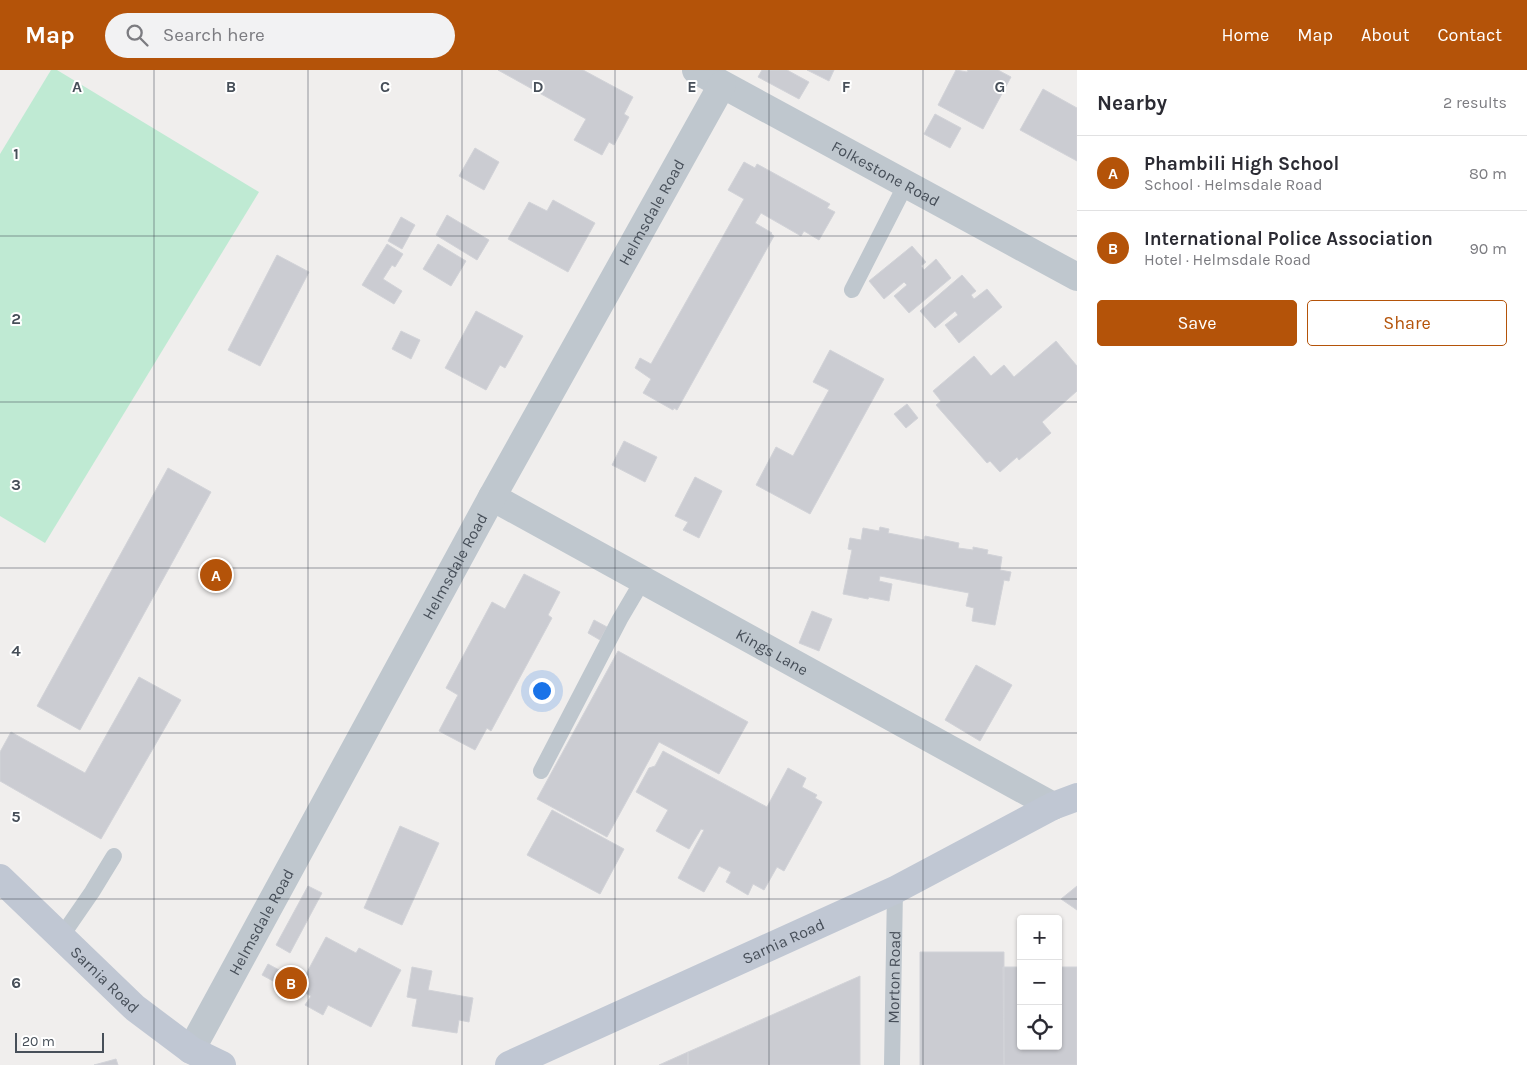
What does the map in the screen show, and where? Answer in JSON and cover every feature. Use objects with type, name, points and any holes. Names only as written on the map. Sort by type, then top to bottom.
[{"type":"main road","name":"Sarnia Road","points":[[509,1065],[895,890],[1065,802],[1077,784]]},
{"type":"main road","name":"Sarnia Road","points":[[0,878],[135,1008],[191,1050],[222,1065]]},
{"type":"street","name":"Folkestone Road","points":[[696,70],[1077,277]]},
{"type":"street","name":"Helmsdale Road","points":[[191,1050],[492,497],[722,84]]},
{"type":"street","name":"Kings Lane","points":[[492,497],[643,580],[1065,802]]},
{"type":"lane","points":[[852,290],[906,184]]},
{"type":"lane","points":[[541,771],[620,619],[643,580]]},
{"type":"lane","points":[[61,937],[114,856]]},
{"type":"lane","name":"Morton Road","points":[[892,1065],[895,890]]},
{"type":"green space","points":[[51,70],[57,70],[259,192],[45,543],[0,516],[0,154]]},
{"type":"building","points":[[498,70],[583,70],[633,97],[624,114],[629,117],[614,145],[609,142],[602,155],[574,140],[586,119]]},
{"type":"building","points":[[762,70],[787,70],[809,82],[799,99],[758,77]]},
{"type":"building","points":[[807,70],[834,70],[829,81]]},
{"type":"building","points":[[956,70],[967,72],[968,70],[998,70],[1011,77],[983,129],[938,105]]},
{"type":"building","points":[[1043,89],[1077,108],[1077,161],[1020,130]]},
{"type":"building","points":[[935,114],[961,128],[950,148],[924,134]]},
{"type":"building","points":[[475,148],[499,162],[484,190],[459,176]]},
{"type":"building","points":[[744,162],[755,168],[757,164],[830,204],[827,208],[835,212],[819,240],[804,231],[801,236],[761,213],[755,223],[774,236],[677,410],[674,408],[673,410],[643,393],[651,379],[635,368],[640,358],[651,364],[744,199],[728,190]]},
{"type":"building","points":[[553,200],[595,223],[568,272],[508,239],[529,202],[547,211]]},
{"type":"building","points":[[447,215],[489,240],[477,260],[436,235]]},
{"type":"building","points":[[401,217],[415,225],[402,249],[388,241]]},
{"type":"building","points":[[387,244],[403,254],[395,267],[392,265],[383,279],[402,291],[394,304],[362,285]]},
{"type":"building","points":[[438,244],[466,261],[451,286],[423,269]]},
{"type":"building","points":[[912,246],[926,262],[921,266],[924,270],[936,259],[951,278],[909,313],[894,296],[907,285],[904,282],[884,299],[869,281]]},
{"type":"building","points":[[277,255],[309,272],[260,366],[228,350]]},
{"type":"building","points":[[962,275],[976,291],[971,295],[974,299],[987,289],[1002,307],[959,343],[945,325],[958,315],[955,311],[935,328],[920,311]]},
{"type":"building","points":[[476,311],[523,336],[505,368],[500,365],[486,390],[445,368]]},
{"type":"building","points":[[401,331],[420,340],[411,359],[392,349]]},
{"type":"building","points":[[1056,341],[1077,366],[1077,391],[1042,422],[1051,433],[1019,460],[1017,457],[1000,472],[990,461],[987,463],[936,405],[941,401],[933,391],[974,356],[991,376],[1004,365],[1014,377]]},
{"type":"building","points":[[830,350],[884,379],[810,514],[756,485],[776,447],[793,456],[829,390],[813,382]]},
{"type":"building","points":[[907,404],[918,418],[906,428],[894,414]]},
{"type":"building","points":[[624,441],[657,457],[645,482],[612,465]]},
{"type":"building","points":[[168,468],[211,492],[80,730],[37,706]]},
{"type":"building","points":[[695,477],[722,491],[699,538],[683,530],[688,522],[675,516]]},
{"type":"building","points":[[880,527],[889,529],[888,533],[924,540],[925,536],[959,543],[958,548],[973,550],[973,547],[988,550],[987,554],[1002,557],[1000,570],[1011,572],[1009,581],[1004,580],[995,625],[972,621],[974,608],[966,606],[969,593],[880,576],[879,581],[892,584],[889,601],[843,594],[852,550],[848,549],[850,538],[861,540],[863,528],[879,531]]},
{"type":"building","points":[[524,574],[560,592],[548,615],[552,618],[491,731],[487,728],[475,750],[439,731],[458,695],[446,688],[492,602],[505,609]]},
{"type":"building","points":[[812,611],[832,619],[819,651],[799,643]]},
{"type":"building","points":[[594,620],[607,627],[600,640],[588,633]]},
{"type":"building","points":[[618,651],[748,722],[719,774],[659,742],[607,837],[537,799]]},
{"type":"building","points":[[976,665],[1012,685],[980,741],[945,720]]},
{"type":"building","points":[[139,677],[181,700],[101,839],[0,781],[0,752],[11,732],[85,773]]},
{"type":"building","points":[[663,751],[767,807],[788,768],[806,778],[802,787],[817,795],[815,798],[822,802],[784,871],[777,867],[764,890],[753,884],[748,895],[726,882],[731,872],[719,866],[704,892],[678,878],[704,830],[701,829],[689,849],[656,831],[668,810],[636,792],[649,768],[655,766]]},
{"type":"building","points":[[552,810],[624,849],[600,894],[527,855]]},
{"type":"building","points":[[400,826],[439,843],[402,925],[364,908]]},
{"type":"building","points":[[308,886],[322,893],[290,953],[276,945]]},
{"type":"building","points":[[1077,886],[1077,910],[1061,899]]},
{"type":"building","points":[[326,937],[356,953],[359,948],[401,970],[371,1027],[328,1005],[323,1015],[305,1005],[311,996],[298,989]]},
{"type":"building","points":[[920,952],[1004,952],[1004,1065],[920,1065]]},
{"type":"building","points":[[268,964],[292,977],[286,988],[262,975]]},
{"type":"building","points":[[412,967],[432,971],[428,990],[473,998],[469,1022],[459,1020],[457,1033],[412,1026],[417,999],[407,997]]},
{"type":"building","points":[[1003,967],[1017,967],[1017,1050],[1062,1050],[1062,967],[1077,967],[1077,1065],[1004,1065]]},
{"type":"building","points":[[860,976],[860,1065],[688,1065],[688,1052]]},
{"type":"building","points":[[688,1052],[688,1065],[659,1065]]},
{"type":"building","points":[[116,1059],[118,1065],[94,1065]]},
{"type":"place","name":"Phambili High School","points":[[216,575]]},
{"type":"place","name":"International Police Association","points":[[291,983]]}]
